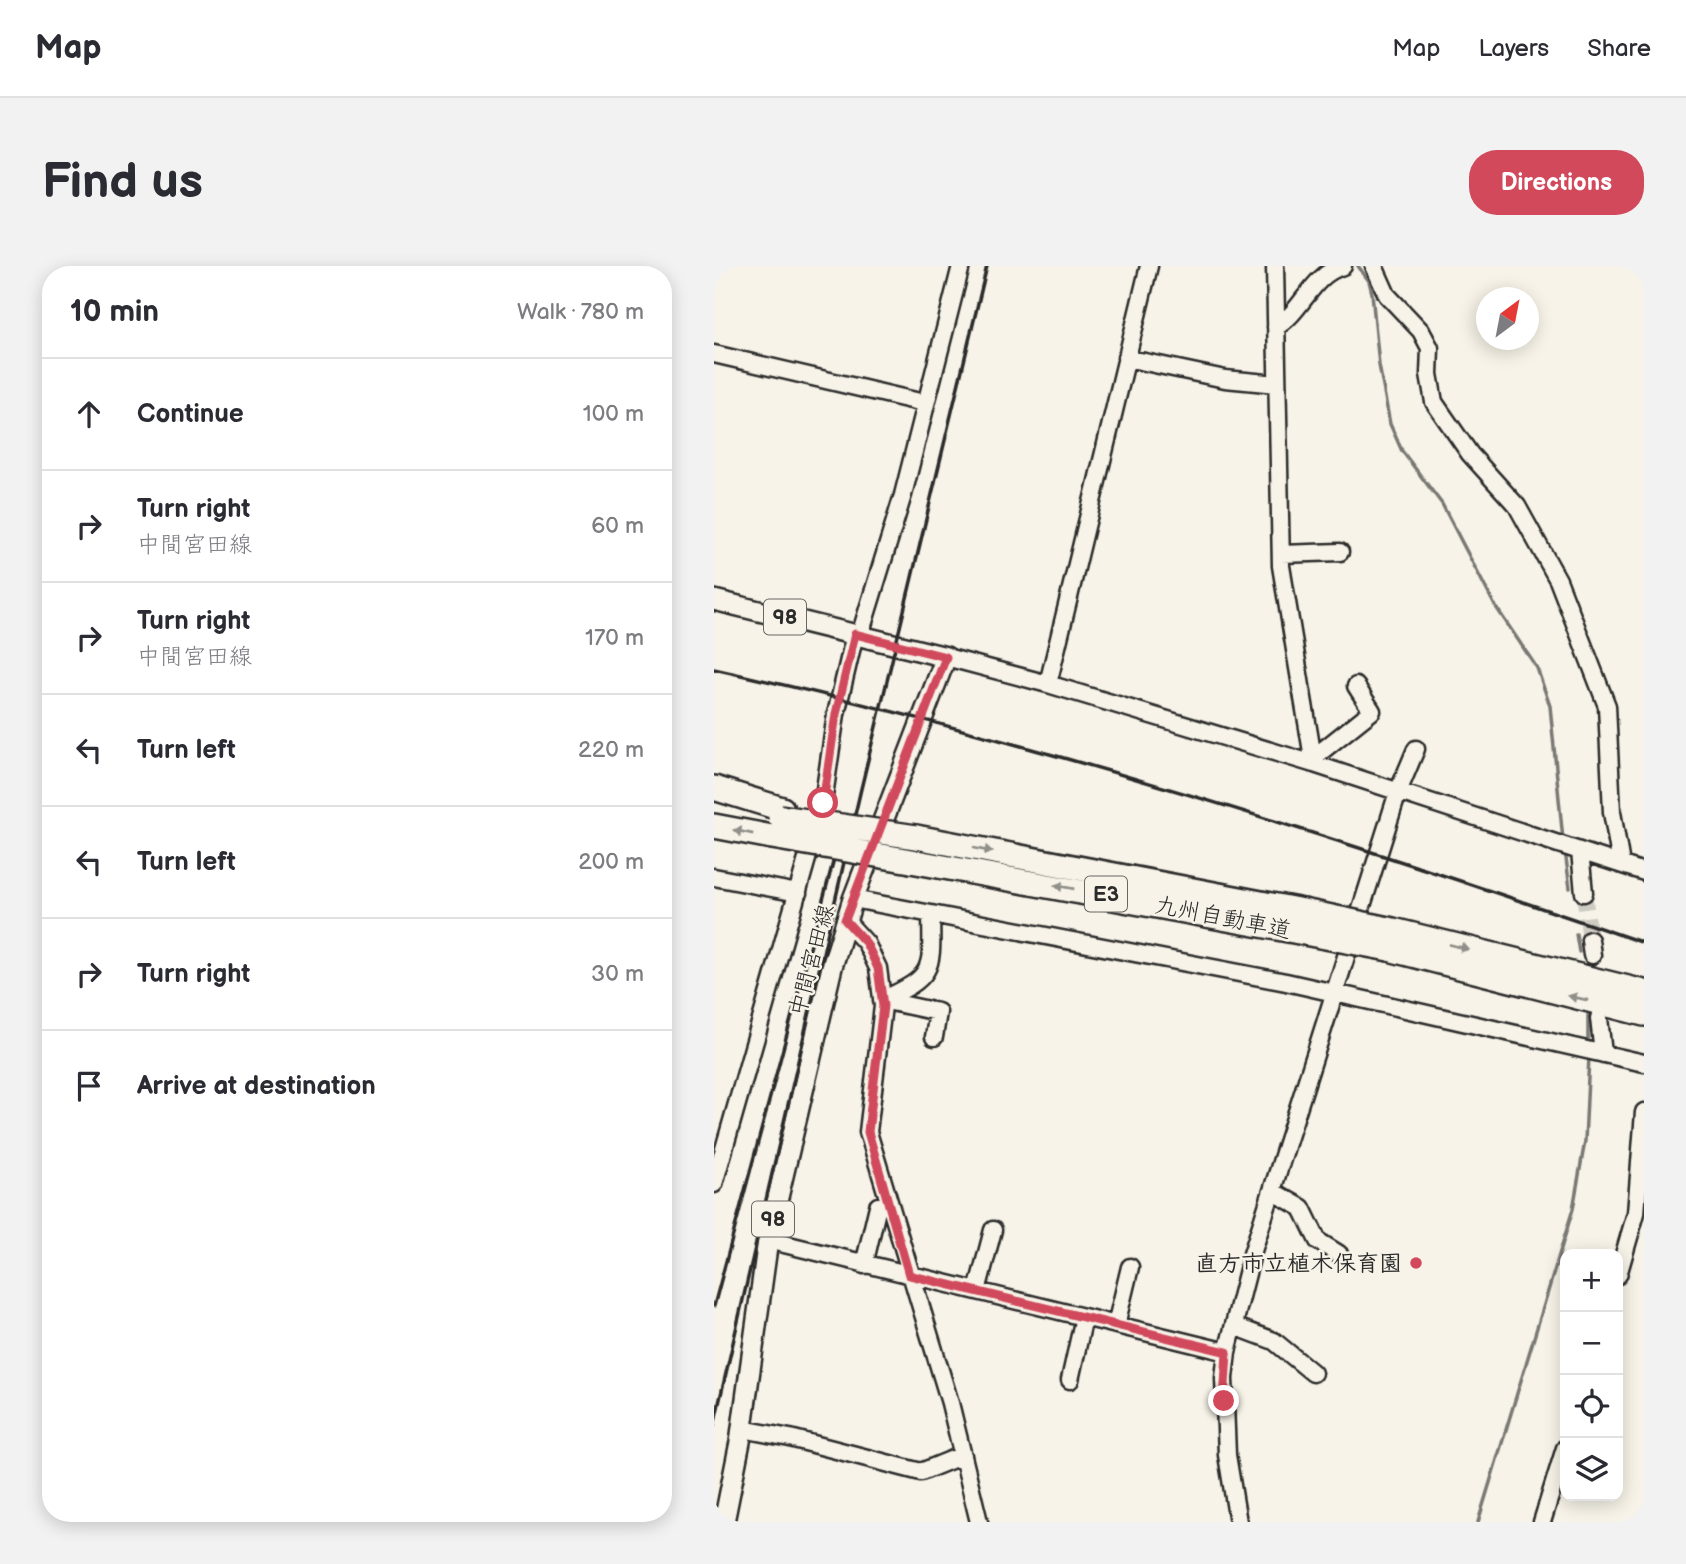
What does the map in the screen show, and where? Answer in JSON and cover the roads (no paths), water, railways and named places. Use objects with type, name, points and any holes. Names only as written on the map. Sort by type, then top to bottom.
[{"type":"highway","points":[[714,789],[778,821]]},
{"type":"highway","name":"九州自動車道","points":[[714,805],[911,860],[1301,922]]},
{"type":"highway","name":"九州自動車道","points":[[714,826],[778,821],[831,824],[916,837],[1301,922],[1644,992]]},
{"type":"highway","name":"九州自動車道","points":[[1391,940],[1644,1014]]},
{"type":"main road","name":"98","points":[[714,600],[946,657]]},
{"type":"main road","name":"中間宮田線","points":[[724,1522],[742,1429],[768,1240],[845,920],[946,657]]},
{"type":"street","points":[[714,1184],[823,803],[836,714],[903,495],[924,403],[961,266]]},
{"type":"street","points":[[1048,684],[1149,266]]},
{"type":"street","points":[[1275,266],[1281,554],[1313,761]]},
{"type":"street","points":[[1276,327],[1285,322],[1319,279],[1332,269],[1343,266]]},
{"type":"street","points":[[1374,266],[1387,295],[1421,331],[1430,348],[1429,374],[1434,402],[1470,454],[1517,506],[1558,580],[1607,706],[1612,812],[1621,864]]},
{"type":"street","points":[[714,354],[924,403]]},
{"type":"street","points":[[1126,358],[1225,379],[1277,384]]},
{"type":"street","points":[[1281,554],[1340,552]]},
{"type":"street","points":[[946,657],[1313,761],[1398,792],[1644,872]]},
{"type":"street","points":[[1313,761],[1372,711],[1356,686]]},
{"type":"street","points":[[1238,1522],[1227,1455],[1224,1378],[1227,1352],[1272,1191],[1334,992],[1398,792],[1416,749]]},
{"type":"street","points":[[1577,850],[1584,893]]},
{"type":"street","points":[[714,877],[798,893]]},
{"type":"street","points":[[853,899],[1334,992],[1644,1063]]},
{"type":"street","points":[[882,1000],[911,987],[924,976],[930,965],[932,951],[931,914]]},
{"type":"street","points":[[845,920],[866,943],[872,955],[878,968],[882,1000],[868,1132],[963,1455],[979,1522]]},
{"type":"street","points":[[882,1000],[938,1012],[934,1037]]},
{"type":"street","points":[[1599,1018],[1600,1053]]},
{"type":"street","points":[[1623,1258],[1636,1213],[1644,1112]]},
{"type":"street","points":[[1272,1191],[1302,1208],[1318,1241],[1339,1254]]},
{"type":"street","points":[[864,1265],[878,1206]]},
{"type":"street","points":[[977,1291],[993,1230]]},
{"type":"street","points":[[768,1240],[1227,1352]]},
{"type":"street","points":[[1116,1325],[1130,1267]]},
{"type":"street","points":[[1070,1380],[1084,1317]]},
{"type":"street","points":[[1234,1326],[1274,1341],[1313,1373]]},
{"type":"street","points":[[742,1429],[790,1438],[921,1472],[963,1455]]},
{"type":"street","points":[[1542,1522],[1560,1464]]},
{"type":"waterway","points":[[1358,266],[1369,281],[1372,293],[1379,365],[1390,424],[1402,451],[1442,504],[1494,604],[1537,668],[1550,706],[1563,840]]},
{"type":"waterway","points":[[1565,851],[1570,888]]},
{"type":"waterway","points":[[1576,934],[1579,952]]},
{"type":"waterway","points":[[1588,1015],[1588,1045]]},
{"type":"waterway","points":[[1478,1522],[1573,1209],[1585,1141],[1589,1056]]},
{"type":"tunnel","points":[[1584,893],[1590,940]]},
{"type":"railway","points":[[714,1425],[860,793],[987,266]]},
{"type":"railway","points":[[714,669],[950,727],[1183,793],[1644,943]]},
{"type":"railway","points":[[714,1306],[839,840]]},
{"type":"place","name":"直方市立植木保育園","points":[[1416,1263]]}]
